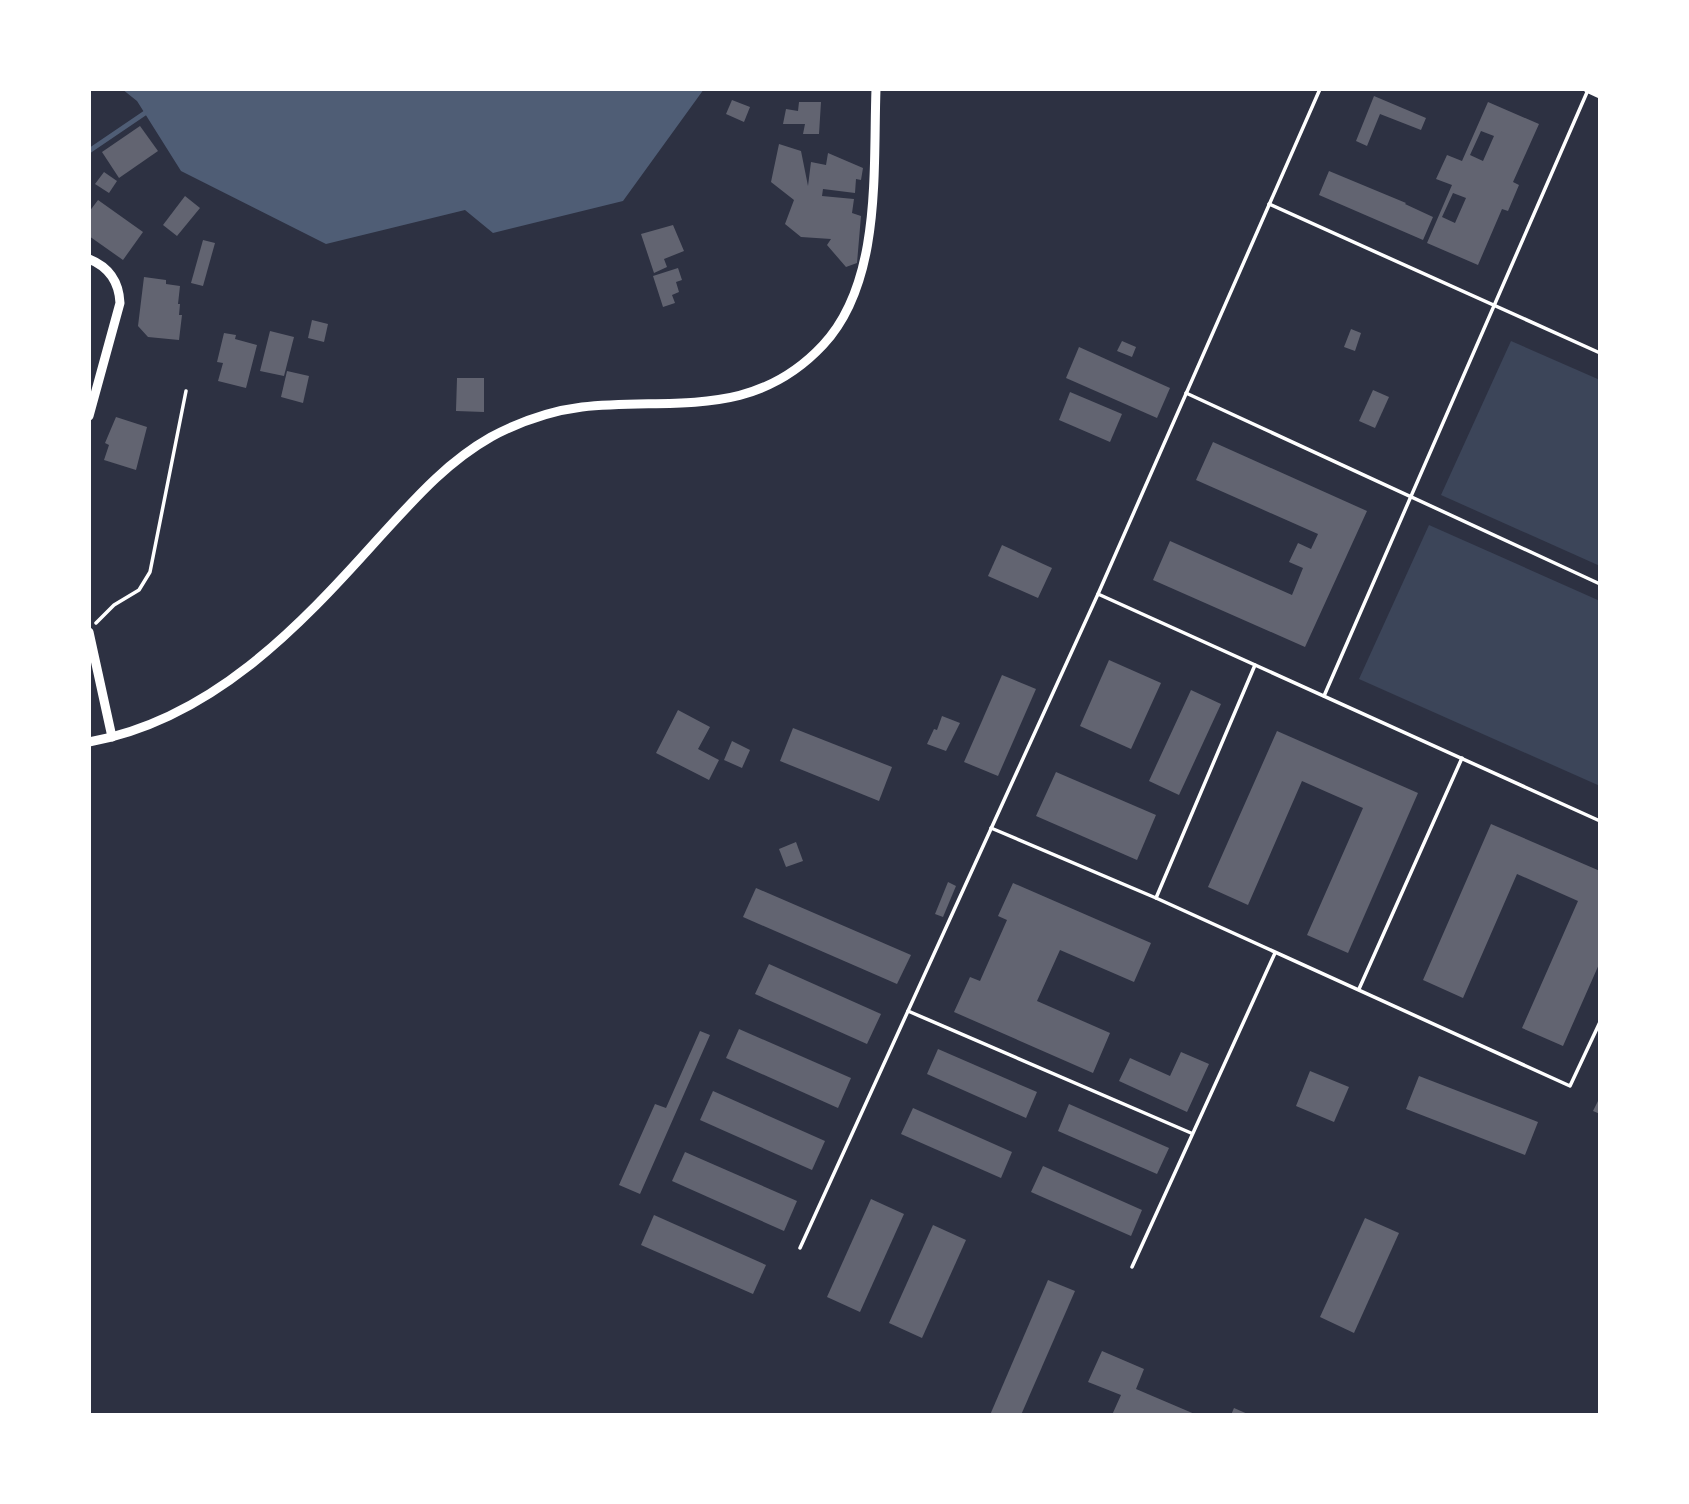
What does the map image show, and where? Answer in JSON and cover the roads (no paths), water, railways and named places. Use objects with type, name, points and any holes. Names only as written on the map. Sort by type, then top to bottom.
[{"type":"street","points":[[89,742],[112,737],[176,712],[217,690],[252,666],[340,581],[424,488],[465,454],[495,435],[535,418],[573,408],[701,403],[738,396],[778,380],[809,358],[832,335],[845,316],[865,260],[870,218],[876,89]]},
{"type":"street","points":[[1588,89],[1600,95]]},
{"type":"street","points":[[89,259],[101,265],[111,275],[118,288],[120,303],[89,416]]},
{"type":"street","points":[[89,629],[112,737]]},
{"type":"lane","points":[[800,1248],[1098,594],[1320,89]]},
{"type":"lane","points":[[1324,695],[1588,89]]},
{"type":"lane","points":[[1269,204],[1600,353]]},
{"type":"lane","points":[[1186,393],[1600,584]]},
{"type":"lane","points":[[1098,594],[1600,821]]},
{"type":"lane","points":[[1156,898],[1255,665]]},
{"type":"lane","points":[[1359,990],[1462,758]]},
{"type":"lane","points":[[991,828],[1156,898],[1570,1086],[1600,1022]]},
{"type":"lane","points":[[1132,1266],[1275,953]]},
{"type":"lane","points":[[908,1011],[1191,1133]]},
{"type":"waterway","points":[[89,151],[145,113]]}]
